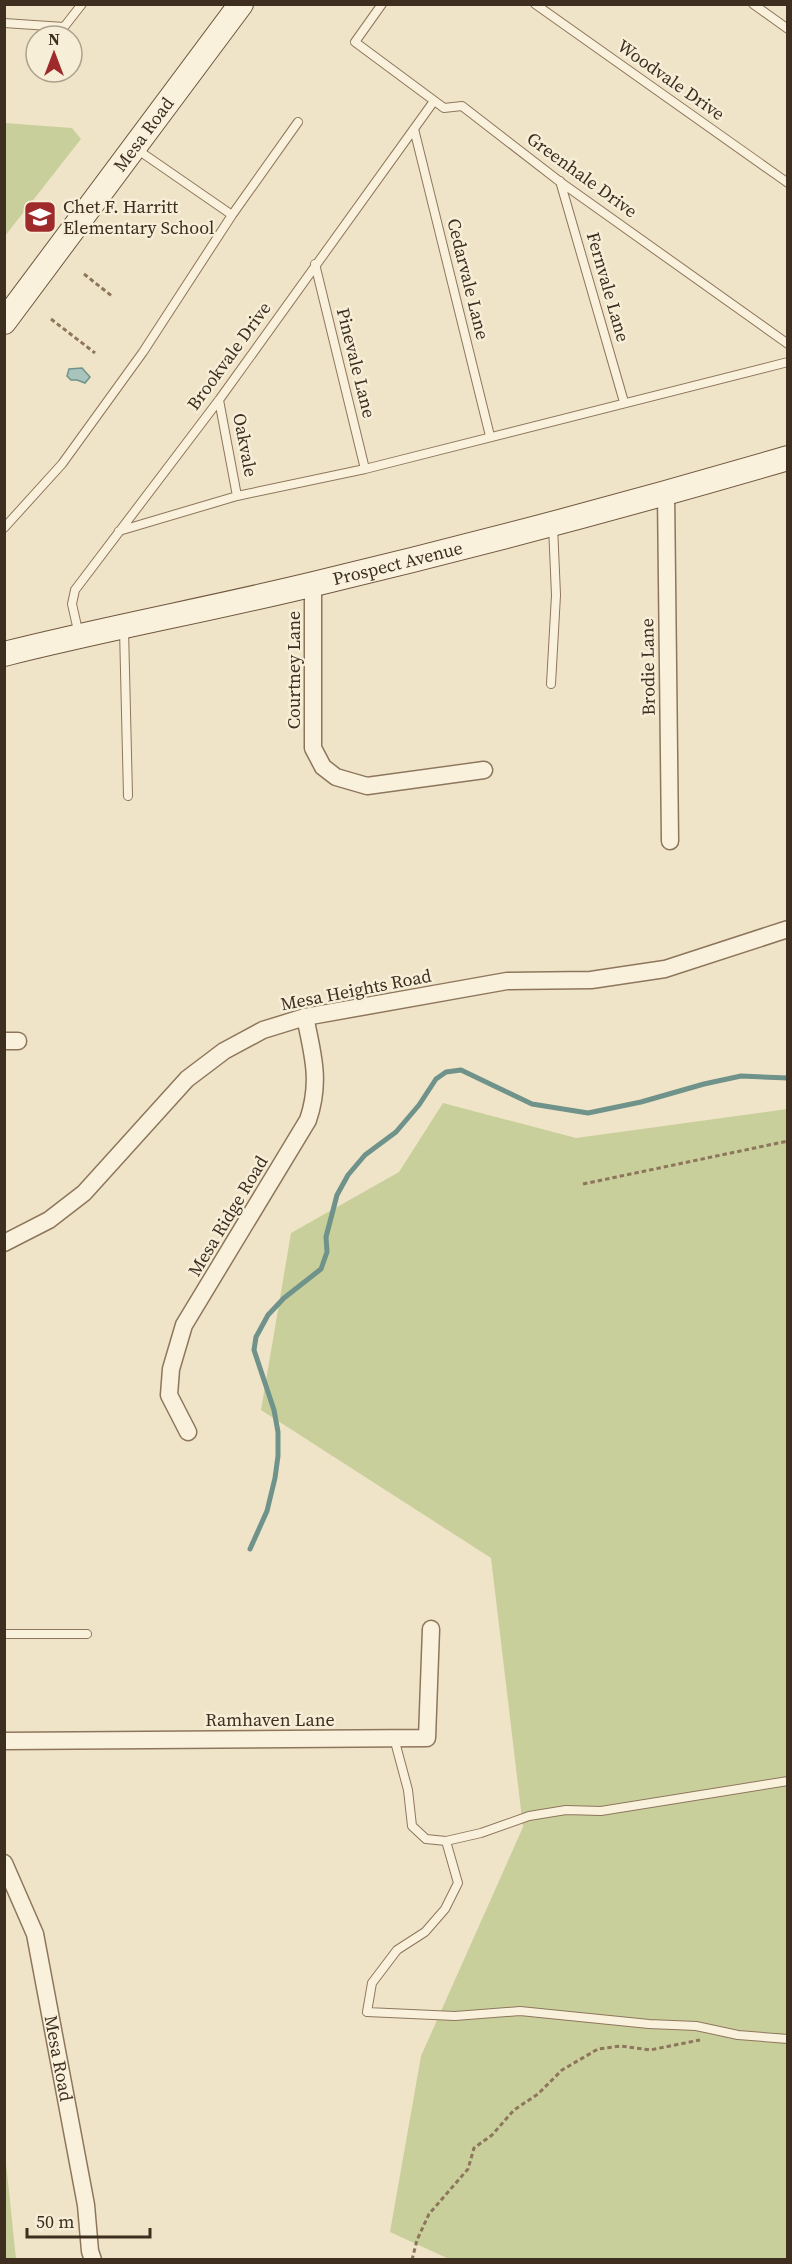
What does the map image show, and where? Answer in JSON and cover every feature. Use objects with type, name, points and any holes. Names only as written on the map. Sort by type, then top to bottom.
[{"type":"street","name":"Mesa Road","points":[[4,322],[242,4]]},
{"type":"street","name":"Prospect Avenue","points":[[4,654],[79,635],[313,585],[666,493],[788,458]]},
{"type":"street","name":"Brodie Lane","points":[[666,493],[670,841]]},
{"type":"street","name":"Courtney Lane","points":[[313,585],[313,748],[323,767],[336,777],[367,786],[484,770]]},
{"type":"street","name":"Mesa Heights Road","points":[[4,1243],[49,1220],[84,1193],[187,1079],[205,1064],[244,1040],[274,1027],[305,1017],[507,981],[563,982],[665,969],[788,929]]},
{"type":"street","name":"Mesa Ridge Road","points":[[188,1432],[169,1395],[175,1352],[184,1326],[308,1120],[314,1097],[316,1073],[305,1017]]},
{"type":"street","name":"Ramhaven Lane","points":[[4,1741],[426,1738],[431,1629]]},
{"type":"street","name":"Mesa Road","points":[[4,1863],[35,1934],[86,2205],[90,2251],[93,2259]]},
{"type":"lane","points":[[4,23],[64,27],[82,4]]},
{"type":"lane","name":"Greenhale Drive","points":[[382,4],[355,42],[444,108],[462,106],[560,181],[788,344]]},
{"type":"lane","name":"Woodvale Drive","points":[[535,4],[788,183]]},
{"type":"lane","points":[[753,4],[788,29]]},
{"type":"lane","name":"Brookvale Drive","points":[[79,635],[72,604],[75,590],[219,400],[434,101]]},
{"type":"lane","points":[[4,528],[62,464],[143,352],[232,215],[298,122]]},
{"type":"lane","name":"Cedarvale Lane","points":[[414,129],[490,436]]},
{"type":"lane","points":[[135,147],[232,215]]},
{"type":"lane","name":"Fernvale Lane","points":[[560,181],[624,402]]},
{"type":"lane","name":"Pinevale Lane","points":[[315,264],[365,469]]},
{"type":"lane","points":[[119,531],[237,496],[365,469],[788,362]]},
{"type":"lane","name":"Oakvale","points":[[219,400],[237,496]]},
{"type":"lane","points":[[551,684],[556,595],[553,523]]},
{"type":"lane","points":[[124,626],[128,796]]},
{"type":"lane","points":[[4,1634],[87,1634]]},
{"type":"lane","points":[[394,1738],[408,1790],[412,1826],[426,1839],[446,1842],[481,1833],[529,1816],[566,1810],[601,1811],[788,1781]]},
{"type":"lane","points":[[446,1842],[458,1883],[445,1909],[425,1932],[397,1950],[372,1983],[367,2012],[455,2016],[520,2011],[649,2024],[696,2025],[738,2035],[788,2039]]},
{"type":"path","points":[[84,274],[112,297]]},
{"type":"path","points":[[51,319],[95,353]]},
{"type":"path","points":[[583,1184],[788,1141]]},
{"type":"path","points":[[412,2259],[429,2214],[468,2169],[474,2148],[492,2135],[514,2110],[538,2094],[562,2070],[598,2049],[621,2046],[650,2050],[705,2039]]},
{"type":"green space","points":[[5,123],[72,128],[81,139],[5,236]]},
{"type":"green space","points":[[443,1103],[576,1138],[787,1109],[787,2259],[449,2259],[390,2232],[421,2056],[523,1827],[491,1558],[261,1410],[291,1233],[399,1172]]},
{"type":"green space","points":[[5,2153],[16,2259],[5,2259]]},
{"type":"water","points":[[82,368],[90,377],[85,383],[71,380],[67,376],[69,369]]},
{"type":"waterway","points":[[250,1549],[267,1511],[278,1456],[278,1432],[274,1410],[254,1350],[256,1337],[268,1315],[284,1298],[321,1269],[327,1252],[326,1237],[337,1195],[348,1175],[365,1155],[396,1132],[419,1105],[436,1079],[446,1072],[461,1070],[532,1104],[588,1113],[741,1076],[788,1078]]},
{"type":"place","name":"Chet F. Harritt Elementary School","points":[[40,217]]}]
